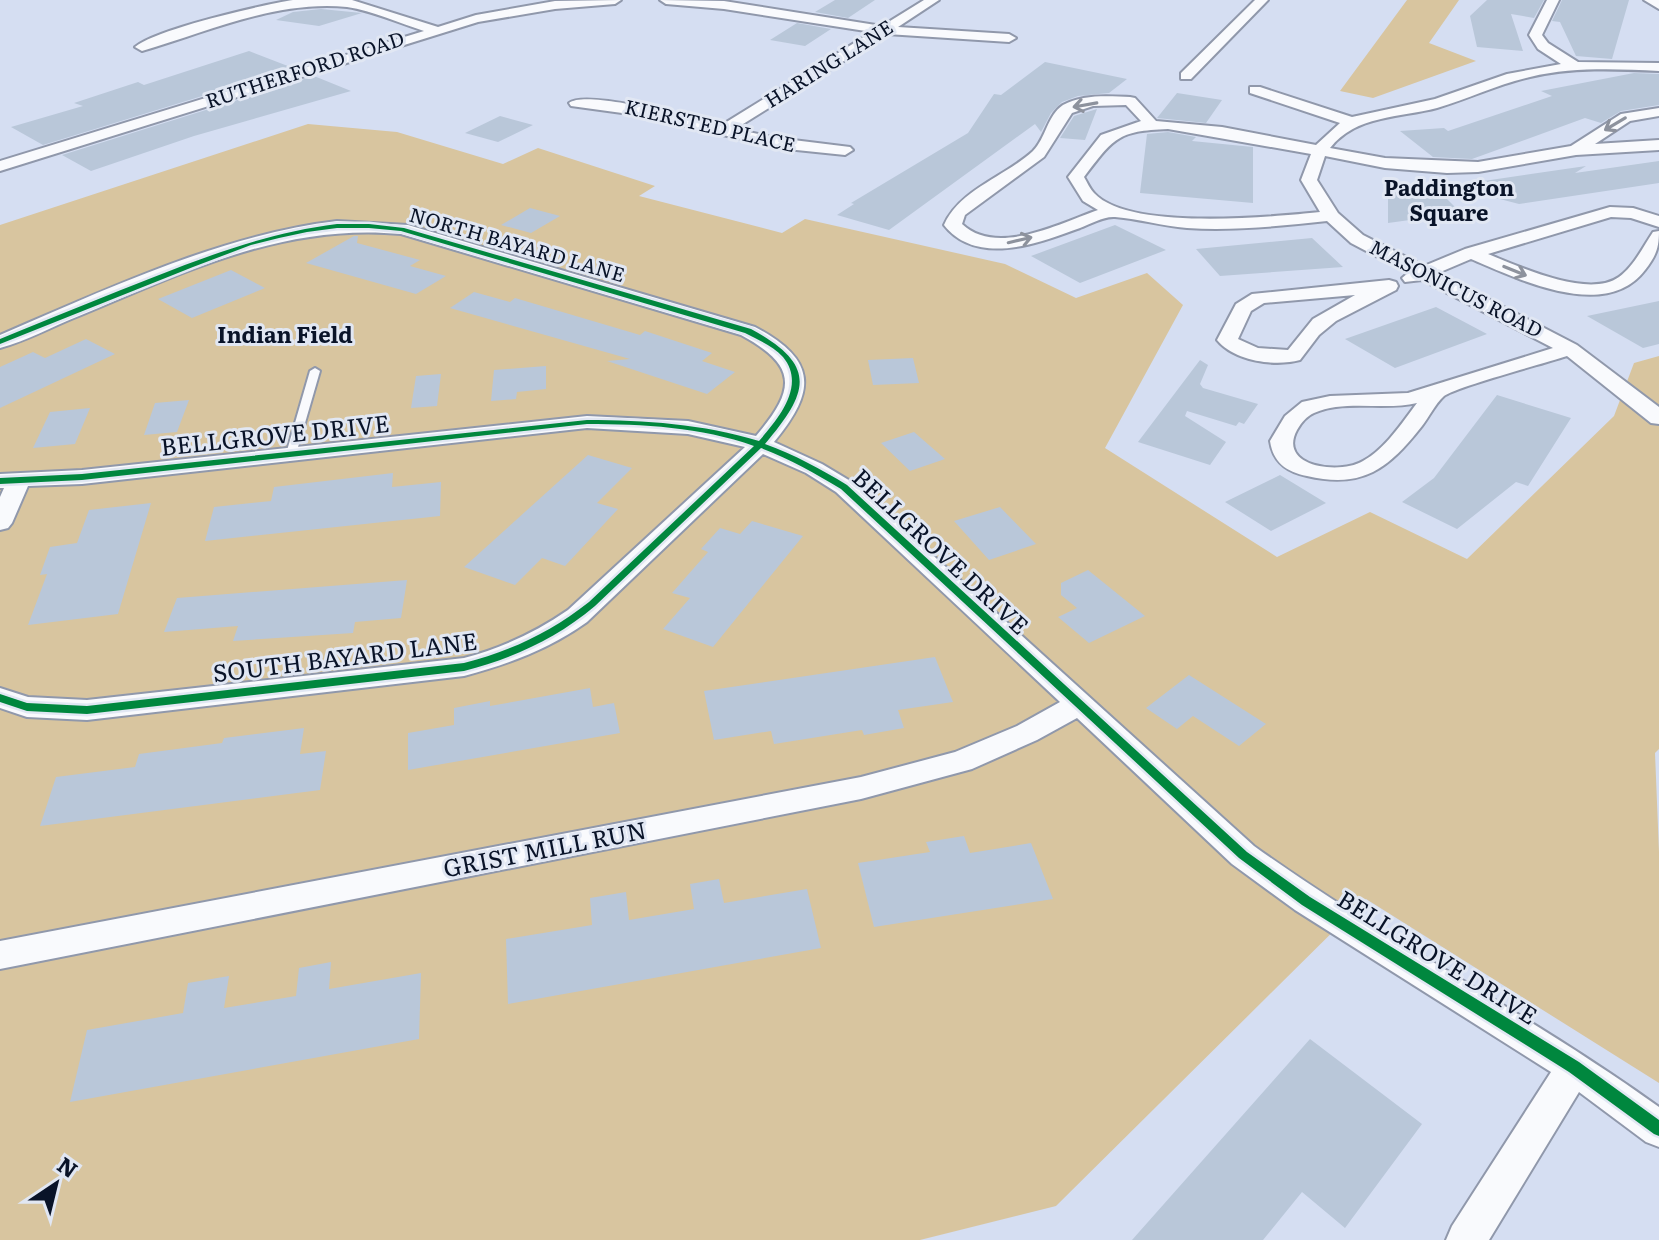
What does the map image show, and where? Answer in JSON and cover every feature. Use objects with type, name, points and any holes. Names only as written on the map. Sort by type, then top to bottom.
[{"type":"street","name":"RUTHERFORD ROAD","points":[[0,166],[435,30],[514,11],[615,0]]},
{"type":"street","points":[[666,0],[724,5],[882,30],[1009,38]]},
{"type":"street","name":"HARING LANE","points":[[725,129],[933,0]]},
{"type":"street","points":[[1186,76],[1262,0]]},
{"type":"street","points":[[1553,0],[1535,35],[1543,46],[1574,66]]},
{"type":"street","points":[[1650,0],[1659,5]]},
{"type":"street","points":[[142,47],[265,8],[310,1],[349,3],[435,30]]},
{"type":"street","points":[[1320,150],[1352,122],[1454,99],[1511,77],[1574,66],[1659,67]]},
{"type":"street","points":[[1255,90],[1352,122]]},
{"type":"street","points":[[1113,210],[1006,244],[976,241],[956,231],[953,219],[1033,158],[1046,145],[1062,112],[1078,105],[1130,101],[1152,125]]},
{"type":"street","name":"KIERSTED PLACE","points":[[576,103],[645,109],[809,149],[845,150]]},
{"type":"street","points":[[1576,150],[1626,117],[1659,112]]},
{"type":"street","points":[[1033,158],[1069,164],[1121,130],[1152,125],[1222,132],[1385,163],[1447,168],[1478,167],[1576,150],[1659,145]]},
{"type":"street","name":"MASONICUS ROAD","points":[[1320,150],[1312,162],[1309,180],[1331,216],[1357,239],[1422,274],[1495,307],[1570,349],[1632,394],[1659,418]]},
{"type":"street","points":[[1069,164],[1080,191],[1113,210],[1200,224],[1229,225],[1331,216]]},
{"type":"street","points":[[1389,286],[1259,298],[1243,308],[1227,340],[1235,347],[1268,355],[1293,356],[1311,332],[1329,318],[1389,286],[1471,253],[1610,212],[1633,213],[1659,222]]},
{"type":"street","name":"NORTH BAYARD LANE","points":[[0,342],[253,241],[330,225],[379,226],[417,233],[748,331],[767,340],[788,358],[798,380],[797,394],[786,416],[761,444]]},
{"type":"street","points":[[1471,253],[1556,285],[1610,287],[1628,278],[1659,236]]},
{"type":"street","points":[[1437,391],[1413,424],[1369,468],[1346,473],[1316,472],[1299,467],[1286,458],[1279,448],[1279,439],[1298,413],[1309,407],[1354,400],[1389,402],[1412,399],[1437,391],[1570,349]]},
{"type":"street","name":"BELLGROVE DRIVE","points":[[10,481],[82,477],[587,422],[626,421],[701,428],[761,444],[794,457],[844,487],[1243,855],[1306,901],[1574,1067],[1659,1129]]},
{"type":"street","name":"SOUTH BAYARD LANE","points":[[0,698],[27,707],[87,710],[464,667],[502,658],[537,643],[569,624],[761,444]]},
{"type":"street","points":[[0,523],[10,481]]},
{"type":"street","name":"GRIST MILL RUN","points":[[0,955],[861,788],[962,761],[1027,733],[1077,705]]},
{"type":"street","points":[[1466,1240],[1574,1067]]},
{"type":"lane","points":[[291,454],[315,371]]},
{"type":"shaded area","points":[[1407,0],[1459,0],[1429,43],[1476,61],[1373,98],[1340,91]]},
{"type":"shaded area","points":[[308,124],[397,132],[503,164],[538,148],[655,186],[639,196],[782,233],[805,219],[1005,264],[1076,298],[1147,273],[1183,305],[1105,448],[1277,557],[1370,512],[1467,559],[1614,416],[1634,363],[1659,356],[1659,749],[1655,753],[1659,852],[1659,1083],[1366,899],[1056,1206],[920,1240],[0,1240],[0,225]]},
{"type":"building","points":[[835,0],[875,0],[848,18],[815,12]]},
{"type":"building","points":[[1487,0],[1544,0],[1534,18],[1511,14],[1523,51],[1477,47],[1470,16]]},
{"type":"building","points":[[1562,0],[1629,0],[1612,59],[1576,56],[1560,22],[1552,21]]},
{"type":"building","points":[[321,9],[362,13],[319,26],[276,20],[293,12]]},
{"type":"building","points":[[797,23],[831,29],[805,46],[770,40]]},
{"type":"building","points":[[249,51],[293,68],[43,145],[11,127],[83,106],[74,103],[138,82],[144,85]]},
{"type":"building","points":[[1045,62],[1127,79],[1109,93],[1078,96],[1062,102],[1051,113],[1041,132],[1035,124],[889,230],[837,215],[854,204],[851,203],[968,133],[994,94],[1001,95]]},
{"type":"building","points":[[1634,73],[1659,74],[1659,105],[1621,111],[1601,123],[1585,118],[1472,159],[1433,157],[1400,131],[1444,128],[1448,131],[1552,96],[1541,91]]},
{"type":"building","points":[[314,76],[351,91],[194,136],[91,171],[62,155]]},
{"type":"building","points":[[1177,93],[1222,100],[1206,123],[1157,118]]},
{"type":"building","points":[[1097,109],[1085,140],[1060,138],[1074,116]]},
{"type":"building","points":[[500,116],[533,125],[498,142],[465,133]]},
{"type":"building","points":[[1168,132],[1196,137],[1192,141],[1253,147],[1253,203],[1140,193],[1147,134]]},
{"type":"building","points":[[1659,161],[1659,183],[1519,204],[1450,186],[1586,166],[1575,173]]},
{"type":"building","points":[[1448,186],[1444,196],[1461,213],[1388,223],[1388,193]]},
{"type":"building","points":[[530,208],[560,216],[531,233],[501,225]]},
{"type":"building","points":[[1115,225],[1166,250],[1080,283],[1031,256]]},
{"type":"building","points":[[358,236],[357,243],[420,260],[410,266],[446,276],[416,294],[306,263]]},
{"type":"building","points":[[1312,238],[1343,267],[1220,276],[1196,249]]},
{"type":"building","points":[[231,270],[265,288],[192,318],[158,299]]},
{"type":"building","points":[[474,292],[510,302],[515,298],[640,335],[645,331],[712,353],[702,361],[735,372],[707,394],[607,361],[630,359],[450,308]]},
{"type":"building","points":[[1659,301],[1659,344],[1643,348],[1587,316]]},
{"type":"building","points":[[1436,307],[1487,334],[1395,368],[1345,339]]},
{"type":"building","points":[[86,339],[115,354],[0,408],[0,367],[33,352],[45,358]]},
{"type":"building","points":[[913,358],[919,383],[873,385],[868,360]]},
{"type":"building","points":[[1200,360],[1208,365],[1200,384],[1203,388],[1258,404],[1244,424],[1239,422],[1236,426],[1187,411],[1185,416],[1226,442],[1210,465],[1138,442]]},
{"type":"building","points":[[546,366],[546,389],[517,392],[516,399],[491,401],[494,370]]},
{"type":"building","points":[[441,374],[437,406],[411,408],[416,376]]},
{"type":"building","points":[[1497,395],[1571,418],[1528,486],[1516,482],[1457,529],[1402,502],[1434,478]]},
{"type":"building","points":[[189,400],[177,432],[144,435],[155,403]]},
{"type":"building","points":[[90,408],[75,444],[33,448],[50,412]]},
{"type":"building","points":[[914,432],[945,459],[910,471],[881,443]]},
{"type":"building","points":[[588,455],[632,468],[597,503],[618,509],[565,566],[542,558],[515,585],[464,567]]},
{"type":"building","points":[[393,473],[392,487],[441,482],[440,516],[205,541],[214,507],[271,501],[274,487]]},
{"type":"building","points":[[1280,475],[1326,503],[1271,531],[1225,502]]},
{"type":"building","points":[[151,503],[118,614],[28,625],[47,574],[40,575],[50,547],[77,543],[89,510]]},
{"type":"building","points":[[1000,507],[1036,544],[989,560],[954,521]]},
{"type":"building","points":[[752,521],[803,536],[713,647],[663,629],[690,598],[672,593],[708,552],[701,549],[720,528],[740,534]]},
{"type":"building","points":[[1088,570],[1145,616],[1089,643],[1058,617],[1077,608],[1061,595],[1061,583]]},
{"type":"building","points":[[407,580],[401,618],[355,622],[353,633],[233,641],[238,626],[164,632],[177,598]]},
{"type":"building","points":[[935,657],[953,702],[898,710],[904,728],[864,735],[862,730],[774,744],[771,731],[714,740],[704,691]]},
{"type":"building","points":[[1189,675],[1266,724],[1239,746],[1193,716],[1177,729],[1146,708]]},
{"type":"building","points":[[590,688],[593,707],[614,703],[620,733],[408,770],[408,733],[454,725],[454,708],[490,701],[490,706]]},
{"type":"building","points":[[304,728],[300,754],[326,751],[320,790],[40,826],[56,777],[135,767],[139,754],[222,743],[224,738]]},
{"type":"building","points":[[964,836],[970,853],[1031,843],[1053,899],[874,927],[858,863],[930,852],[926,842]]},
{"type":"building","points":[[719,879],[724,903],[807,889],[821,948],[508,1004],[506,939],[592,925],[590,898],[626,892],[629,920],[694,909],[690,884]]},
{"type":"building","points":[[331,962],[329,989],[421,973],[419,1039],[70,1102],[87,1030],[183,1013],[188,983],[229,976],[224,1008],[296,996],[299,968]]},
{"type":"building","points":[[1310,1039],[1422,1124],[1345,1228],[1302,1192],[1263,1240],[1132,1240]]},
{"type":"cycle path","points":[[0,342],[249,244],[307,230],[369,226],[402,229],[748,331],[785,355],[796,381],[787,410],[761,444],[592,604],[548,635],[500,657],[464,667],[87,710],[27,707],[0,698]]},
{"type":"cycle path","points":[[0,481],[82,477],[587,422],[688,427],[753,442],[784,454],[844,487],[1243,855],[1306,901],[1574,1067],[1659,1129]]},
{"type":"district","name":"Paddington Square","points":[[1449,200]]},
{"type":"district","name":"Indian Field","points":[[285,335]]}]
